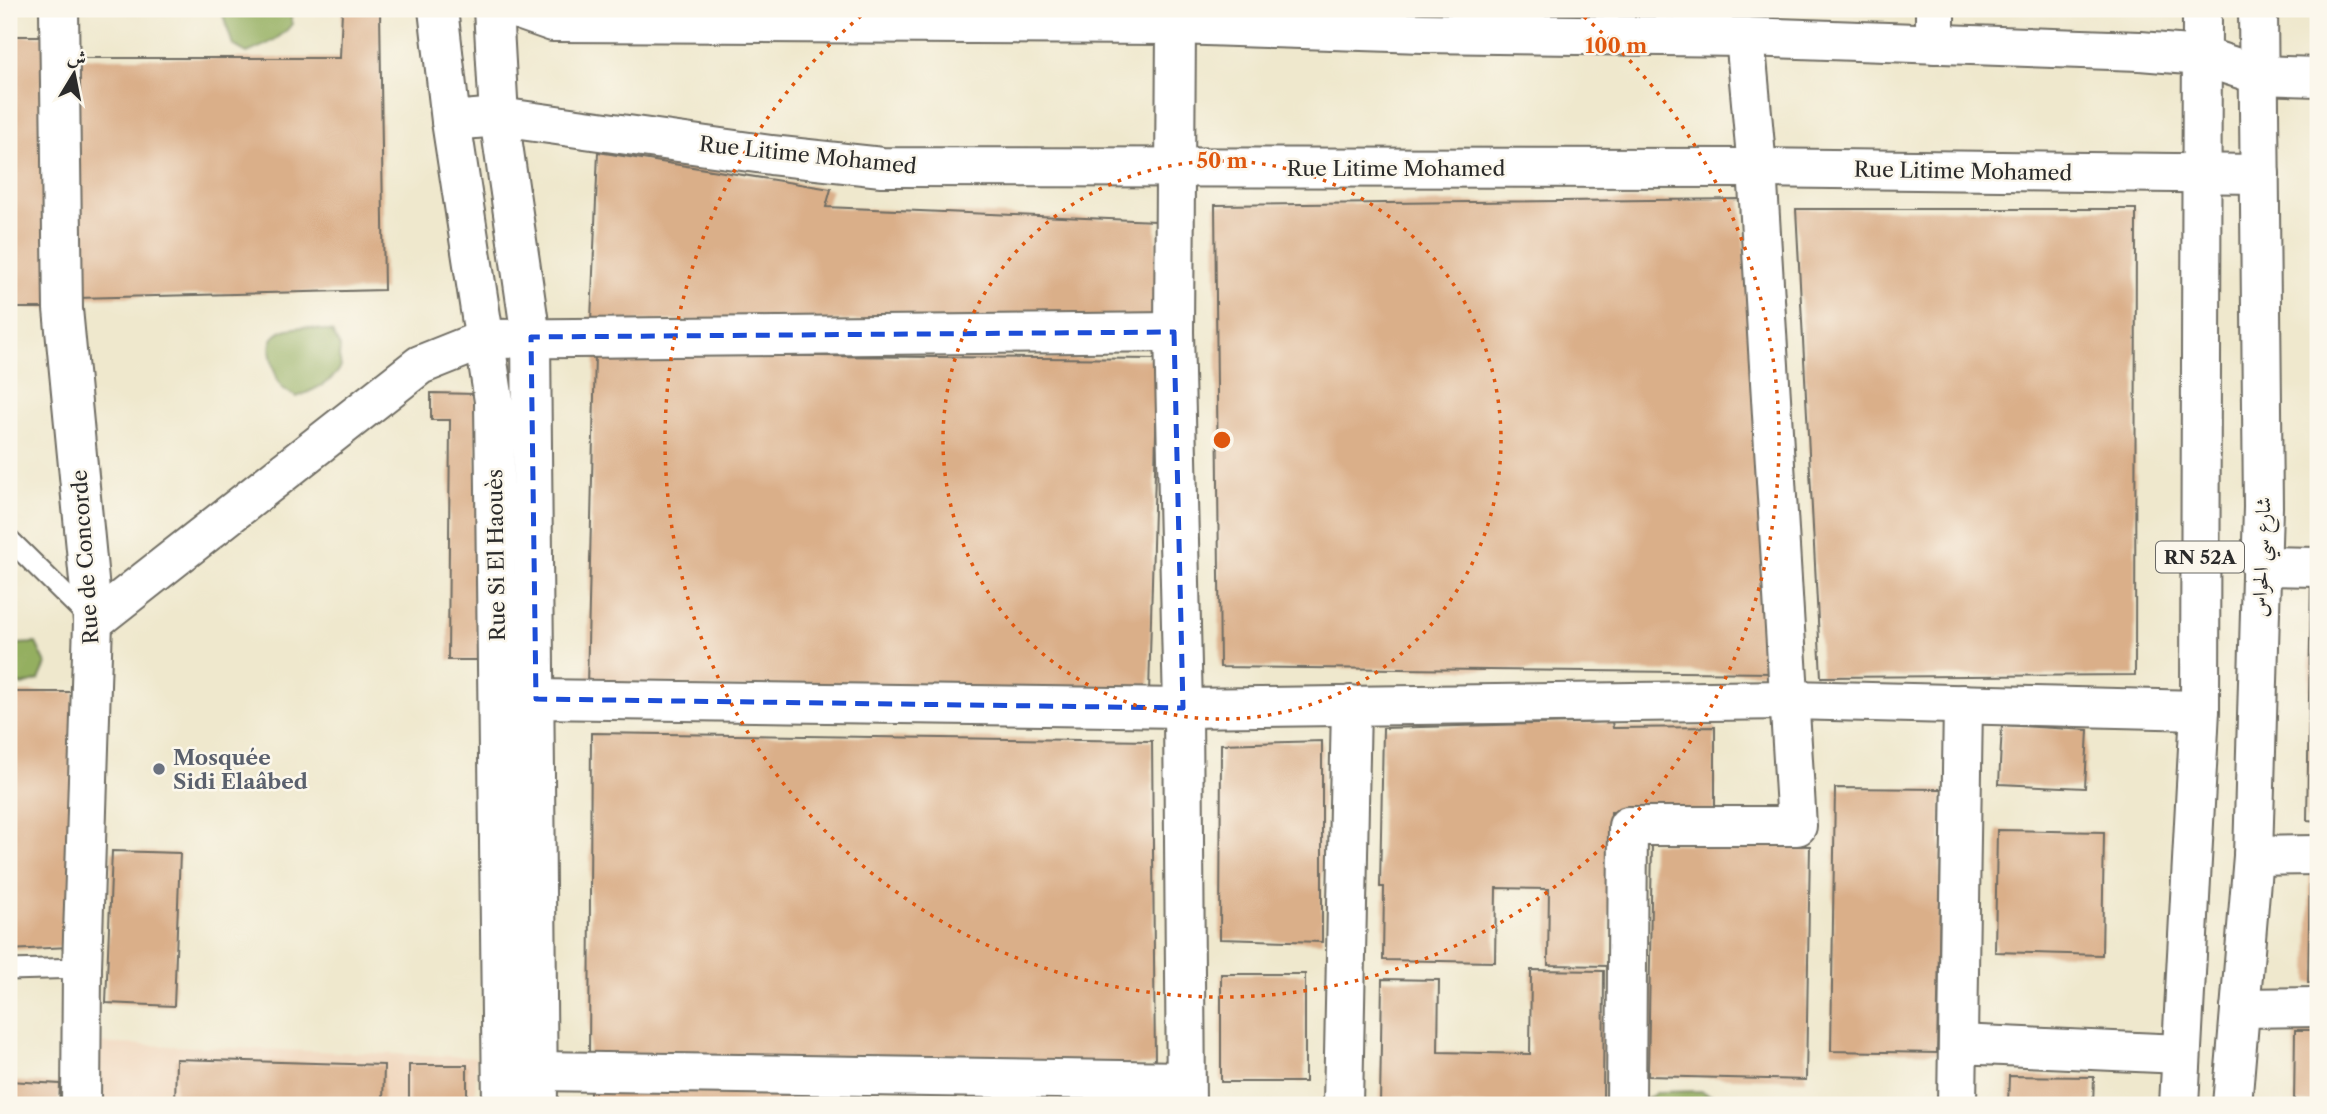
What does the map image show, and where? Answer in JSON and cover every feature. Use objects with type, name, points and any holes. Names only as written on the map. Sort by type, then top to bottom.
[{"type":"street","name":"Rue de Concorde","points":[[59,9],[63,309],[93,622],[82,968],[81,1105]]},
{"type":"street","name":"Rue Si El Haouès","points":[[438,9],[451,121],[494,401],[502,1105]]},
{"type":"street","points":[[444,9],[456,17],[465,18],[481,16],[491,9]]},
{"type":"street","name":"Rue Si El Haouès","points":[[491,9],[499,117],[531,337],[538,1088]]},
{"type":"street","points":[[516,9],[553,22],[1028,17],[1176,25],[1423,21],[1745,37],[1935,26],[2201,56],[2259,75],[2318,76]]},
{"type":"street","name":"RN 52A","points":[[2179,1105],[2200,710],[2202,9]]},
{"type":"street","name":"شارع سي الحواس","points":[[2232,1105],[2253,856],[2263,494],[2258,9]]},
{"type":"street","points":[[538,1088],[1186,1093],[1183,708],[1174,332],[1176,25]]},
{"type":"street","points":[[1626,1105],[1628,826],[1797,826],[1757,168],[1745,37]]},
{"type":"street","name":"Rue Litime Mohamed","points":[[451,121],[499,117],[771,155],[883,167],[1757,168],[2260,174]]},
{"type":"street","points":[[93,622],[420,365],[485,339],[1174,332]]},
{"type":"street","points":[[2260,566],[2318,567]]},
{"type":"street","points":[[536,699],[1183,708],[1791,700],[2200,710]]},
{"type":"street","points":[[1957,1105],[1963,704]]},
{"type":"street","points":[[1343,1105],[1351,705]]},
{"type":"street","points":[[2253,856],[2318,855]]},
{"type":"street","points":[[2240,1008],[2318,1007]]},
{"type":"street","points":[[1958,1044],[2181,1054]]},
{"type":"lane","points":[[9,539],[93,622]]},
{"type":"lane","points":[[9,970],[82,968]]},
{"type":"highlighted area","points":[[1174,332],[1183,708],[536,699],[531,337]]},
{"type":"shaded area","points":[[93,1043],[476,1057],[475,1105],[467,1105],[466,1065],[410,1065],[409,1105],[383,1105],[383,1065],[177,1059],[175,1105],[94,1105]]},
{"type":"green space","points":[[221,9],[290,9],[292,24],[277,38],[247,53],[233,45]]},
{"type":"green space","points":[[305,327],[332,332],[340,347],[341,367],[327,382],[297,397],[279,383],[270,348],[273,338],[284,330]]},
{"type":"green space","points":[[36,643],[46,664],[39,680],[23,685],[9,683],[9,651],[17,644]]},
{"type":"green space","points":[[1701,1091],[1714,1097],[1717,1105],[1638,1105],[1658,1092]]},
{"type":"building","points":[[380,10],[384,290],[77,298],[72,58],[340,58],[342,11]]},
{"type":"building","points":[[9,36],[50,36],[51,308],[9,308]]},
{"type":"building","points":[[598,152],[831,189],[826,207],[1156,221],[1158,320],[591,321]]},
{"type":"building","points":[[2315,158],[2318,158],[2318,192],[2313,192]]},
{"type":"building","points":[[1741,199],[1774,673],[1220,667],[1215,205]]},
{"type":"building","points":[[1796,209],[2136,209],[2135,675],[1821,677]]},
{"type":"building","points":[[595,354],[1158,359],[1149,694],[587,686]]},
{"type":"building","points":[[431,393],[476,394],[480,660],[448,660],[450,420],[431,420]]},
{"type":"building","points":[[2311,576],[2318,576],[2318,821],[2307,820]]},
{"type":"building","points":[[9,692],[74,692],[69,947],[9,950]]},
{"type":"building","points":[[1612,722],[1613,728],[1715,727],[1715,812],[1611,812],[1608,966],[1548,965],[1549,889],[1496,888],[1495,962],[1383,960],[1384,887],[1380,887],[1383,728]]},
{"type":"building","points":[[2002,725],[2088,730],[2085,788],[1999,784]]},
{"type":"building","points":[[591,733],[1152,741],[1155,1065],[589,1058]]},
{"type":"building","points":[[1322,741],[1322,942],[1220,939],[1221,744]]},
{"type":"building","points":[[1835,788],[1942,789],[1937,1053],[1831,1051]]},
{"type":"building","points":[[1997,830],[2104,832],[2102,955],[1995,952]]},
{"type":"building","points":[[1652,843],[1810,846],[1806,1080],[1648,1076]]},
{"type":"building","points":[[112,851],[180,853],[174,1006],[106,1003]]},
{"type":"building","points":[[2310,866],[2318,866],[2318,983],[2308,983]]},
{"type":"building","points":[[1531,970],[1604,971],[1603,1105],[1380,1105],[1382,979],[1439,980],[1438,1052],[1530,1054]]},
{"type":"building","points":[[1221,974],[1305,974],[1305,1082],[1221,1082]]},
{"type":"building","points":[[2295,1030],[2318,1030],[2318,1103],[2294,1103]]},
{"type":"building","points":[[176,1059],[384,1065],[383,1105],[175,1105]]},
{"type":"building","points":[[409,1065],[467,1065],[467,1105],[409,1105]]},
{"type":"building","points":[[2009,1076],[2094,1077],[2093,1105],[2008,1105]]},
{"type":"building","points":[[9,1081],[60,1084],[59,1105],[9,1105]]},
{"type":"building","points":[[590,1088],[1162,1099],[1162,1105],[590,1105]]},
{"type":"place","name":"Mosquée Sidi Elaâbed","points":[[159,769]]}]
